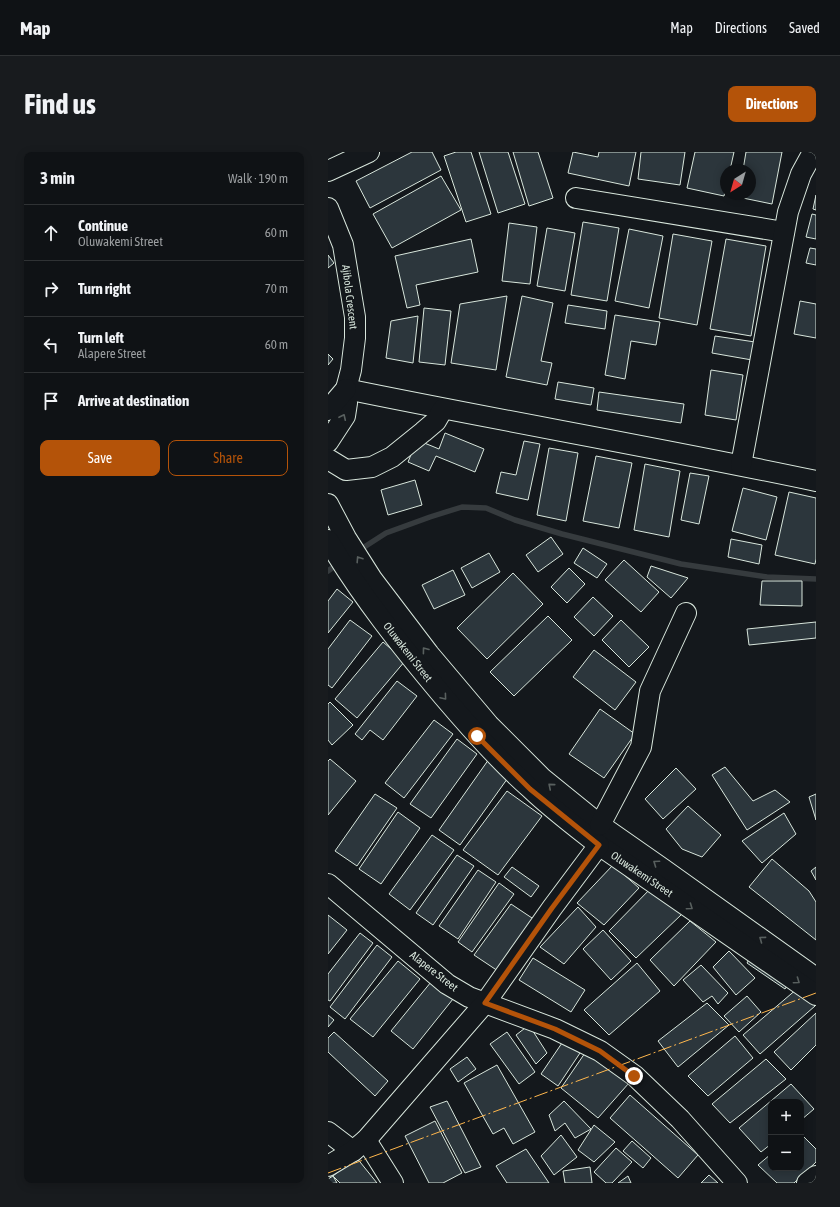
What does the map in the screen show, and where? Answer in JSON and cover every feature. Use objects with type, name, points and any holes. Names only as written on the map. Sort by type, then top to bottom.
[{"type":"street","points":[[328,171],[369,152]]},
{"type":"street","points":[[741,465],[788,212],[801,174],[813,152]]},
{"type":"street","points":[[576,198],[784,232]]},
{"type":"street","name":"Ajibola Crescent","points":[[328,208],[343,245],[355,317],[355,338],[351,370],[346,389]]},
{"type":"street","points":[[346,389],[443,409],[741,465],[816,481]]},
{"type":"street","points":[[328,410],[346,389]]},
{"type":"street","points":[[328,442],[345,416],[347,404],[346,389]]},
{"type":"street","points":[[328,458],[346,470],[372,467],[392,457],[436,421],[443,409]]},
{"type":"street","points":[[328,504],[336,543],[366,584]]},
{"type":"street","name":"Oluwakemi Street","points":[[366,584],[429,654],[489,725],[542,778],[600,825],[663,868],[816,978]]},
{"type":"street","name":"Oluwakemi Street","points":[[366,584],[416,664],[477,736],[530,789],[599,845],[816,995]]},
{"type":"street","points":[[600,825],[641,747],[650,691],[686,613]]},
{"type":"street","points":[[328,1166],[359,1145],[485,1003],[552,908],[599,845]]},
{"type":"street","name":"Alapere Street","points":[[328,884],[447,984],[469,997],[555,1029],[600,1051],[629,1072],[680,1119],[737,1183]]},
{"type":"street","points":[[328,1132],[359,1145],[393,1183]]},
{"type":"street","points":[[807,1183],[816,1176]]},
{"type":"building","points":[[412,152],[432,152],[441,170],[370,208],[356,181]]},
{"type":"building","points":[[456,152],[471,152],[491,214],[466,222],[444,156]]},
{"type":"building","points":[[479,152],[508,152],[525,204],[498,213]]},
{"type":"building","points":[[513,152],[538,152],[553,198],[529,206]]},
{"type":"building","points":[[573,152],[598,157],[599,152],[636,152],[629,186],[568,173]]},
{"type":"building","points":[[641,152],[685,152],[680,185],[638,179]]},
{"type":"building","points":[[695,152],[734,152],[731,164],[720,164],[720,195],[687,188]]},
{"type":"building","points":[[746,152],[782,152],[772,204],[753,200],[756,200],[756,164],[744,164]]},
{"type":"building","points":[[441,176],[461,210],[392,248],[373,214]]},
{"type":"building","points":[[816,195],[816,210],[813,209]]},
{"type":"building","points":[[812,214],[816,215],[816,239],[806,237]]},
{"type":"building","points":[[583,222],[619,228],[607,301],[571,295]]},
{"type":"building","points":[[509,223],[537,227],[530,284],[502,281]]},
{"type":"building","points":[[547,228],[575,233],[565,291],[537,286]]},
{"type":"building","points":[[629,229],[663,236],[649,308],[615,301]]},
{"type":"building","points":[[673,234],[712,241],[697,325],[659,318]]},
{"type":"building","points":[[471,239],[478,272],[416,285],[420,305],[407,308],[395,256]]},
{"type":"building","points":[[726,239],[766,246],[751,336],[710,329]]},
{"type":"building","points":[[810,248],[816,249],[816,265],[806,263]]},
{"type":"building","points":[[328,255],[334,263],[328,268]]},
{"type":"building","points":[[507,296],[496,370],[451,363],[460,304]]},
{"type":"building","points":[[522,296],[553,303],[541,361],[552,363],[547,385],[506,377]]},
{"type":"building","points":[[800,301],[816,304],[816,338],[794,334]]},
{"type":"building","points":[[568,305],[607,311],[605,329],[565,323]]},
{"type":"building","points":[[424,308],[451,311],[445,365],[419,362]]},
{"type":"building","points":[[615,315],[660,322],[656,345],[631,341],[625,379],[605,375]]},
{"type":"building","points":[[418,316],[413,363],[386,358],[391,321]]},
{"type":"building","points":[[715,336],[755,342],[752,360],[712,353]]},
{"type":"building","points":[[328,354],[333,359],[328,365]]},
{"type":"building","points":[[711,370],[743,375],[736,420],[705,415]]},
{"type":"building","points":[[558,382],[594,388],[591,405],[555,399]]},
{"type":"building","points":[[599,392],[684,404],[681,423],[597,410]]},
{"type":"building","points":[[445,433],[484,449],[475,472],[436,456],[429,471],[408,462],[417,440],[439,449]]},
{"type":"building","points":[[524,441],[540,444],[528,500],[496,493],[501,472],[516,475]]},
{"type":"building","points":[[549,448],[578,453],[566,521],[537,515]]},
{"type":"building","points":[[596,456],[632,463],[619,528],[583,521]]},
{"type":"building","points":[[645,464],[680,471],[669,537],[634,530]]},
{"type":"building","points":[[690,473],[709,476],[699,524],[681,520]]},
{"type":"building","points":[[415,480],[422,505],[388,515],[381,490]]},
{"type":"building","points":[[743,488],[777,497],[766,540],[732,531]]},
{"type":"building","points":[[789,492],[816,498],[815,564],[775,555]]},
{"type":"building","points":[[551,537],[563,554],[538,572],[526,555]]},
{"type":"building","points":[[731,539],[762,545],[759,564],[728,557]]},
{"type":"building","points":[[583,548],[607,564],[597,578],[574,563]]},
{"type":"building","points":[[489,553],[500,572],[472,588],[461,568]]},
{"type":"building","points":[[624,560],[659,592],[641,612],[605,580]]},
{"type":"building","points":[[651,566],[688,578],[671,598],[647,577]]},
{"type":"building","points":[[569,568],[585,584],[567,603],[551,587]]},
{"type":"building","points":[[453,570],[465,595],[434,609],[422,585]]},
{"type":"building","points":[[513,573],[543,604],[487,659],[457,628]]},
{"type":"building","points":[[762,581],[802,581],[802,606],[760,605]]},
{"type":"building","points":[[337,589],[353,602],[328,633],[328,601]]},
{"type":"building","points":[[593,597],[613,616],[594,636],[574,617]]},
{"type":"building","points":[[548,616],[572,640],[514,696],[490,672]]},
{"type":"building","points":[[350,620],[372,636],[332,688],[328,685],[328,649]]},
{"type":"building","points":[[621,620],[649,647],[629,667],[602,640]]},
{"type":"building","points":[[816,622],[816,638],[749,645],[747,629]]},
{"type":"building","points":[[383,642],[405,661],[357,718],[335,699]]},
{"type":"building","points":[[594,650],[636,682],[615,710],[573,677]]},
{"type":"building","points":[[397,681],[417,696],[383,740],[370,730],[362,740],[355,734]]},
{"type":"building","points":[[330,702],[353,725],[332,745],[328,740],[328,704]]},
{"type":"building","points":[[600,709],[635,734],[604,778],[569,754]]},
{"type":"building","points":[[434,720],[453,734],[404,798],[385,783]]},
{"type":"building","points":[[457,739],[477,754],[431,818],[410,804]]},
{"type":"building","points":[[330,759],[356,781],[328,815],[328,761]]},
{"type":"building","points":[[489,759],[510,775],[460,845],[439,830]]},
{"type":"building","points":[[725,767],[753,801],[775,790],[790,802],[747,830],[712,775]]},
{"type":"building","points":[[676,768],[696,789],[663,819],[645,799]]},
{"type":"building","points":[[507,791],[542,816],[498,875],[463,850]]},
{"type":"building","points":[[375,794],[397,808],[357,866],[335,851]]},
{"type":"building","points":[[816,794],[816,820],[809,797]]},
{"type":"building","points":[[688,806],[721,835],[702,857],[682,849],[666,829]]},
{"type":"building","points":[[398,812],[420,828],[381,884],[359,869]]},
{"type":"building","points":[[784,813],[796,834],[762,863],[742,841]]},
{"type":"building","points":[[432,835],[454,850],[410,910],[389,894]]},
{"type":"building","points":[[457,855],[474,866],[433,925],[416,913]]},
{"type":"building","points":[[772,859],[809,891],[816,902],[816,940],[749,887]]},
{"type":"building","points":[[613,865],[639,888],[604,925],[577,903]]},
{"type":"building","points":[[512,867],[539,886],[531,897],[504,877]]},
{"type":"building","points":[[816,867],[816,880],[811,871]]},
{"type":"building","points":[[478,870],[496,882],[458,939],[439,926]]},
{"type":"building","points":[[499,883],[514,894],[472,952],[458,942]]},
{"type":"building","points":[[654,885],[682,914],[636,958],[609,931]]},
{"type":"building","points":[[511,904],[535,920],[498,971],[474,955]]},
{"type":"building","points":[[578,907],[596,927],[564,964],[540,947]]},
{"type":"building","points":[[328,915],[347,930],[328,954]]},
{"type":"building","points":[[690,921],[716,942],[674,986],[650,960]]},
{"type":"building","points":[[603,930],[631,961],[611,980],[583,949]]},
{"type":"building","points":[[360,933],[373,943],[330,1001],[328,1000],[328,974]]},
{"type":"building","points":[[377,945],[392,957],[345,1019],[330,1007]]},
{"type":"building","points":[[729,951],[755,978],[736,995],[713,967]]},
{"type":"building","points":[[753,952],[790,981],[785,989],[747,963]]},
{"type":"building","points":[[533,958],[585,990],[571,1012],[519,980]]},
{"type":"building","points":[[398,961],[420,979],[373,1037],[350,1019]]},
{"type":"building","points":[[637,963],[660,991],[609,1035],[584,1010]]},
{"type":"building","points":[[701,965],[728,993],[718,1004],[712,996],[703,1002],[683,980]]},
{"type":"building","points":[[431,982],[453,999],[413,1049],[391,1031]]},
{"type":"building","points":[[798,988],[815,1006],[760,1054],[743,1035]]},
{"type":"building","points":[[747,996],[761,1012],[739,1032],[724,1016]]},
{"type":"building","points":[[707,1003],[729,1025],[678,1067],[658,1041]]},
{"type":"building","points":[[816,1013],[816,1045],[791,1070],[774,1052]]},
{"type":"building","points":[[328,1015],[334,1020],[328,1027]]},
{"type":"building","points":[[529,1025],[547,1053],[536,1064],[516,1035]]},
{"type":"building","points":[[334,1032],[388,1081],[375,1096],[328,1052],[328,1038]]},
{"type":"building","points":[[507,1032],[535,1072],[519,1084],[490,1044]]},
{"type":"building","points":[[735,1036],[753,1058],[708,1096],[688,1076]]},
{"type":"building","points":[[564,1040],[580,1053],[558,1086],[541,1074]]},
{"type":"building","points":[[585,1053],[629,1083],[598,1118],[561,1088]]},
{"type":"building","points":[[467,1057],[476,1069],[458,1082],[450,1069]]},
{"type":"building","points":[[766,1059],[786,1079],[730,1123],[712,1104]]},
{"type":"building","points":[[497,1065],[535,1132],[513,1144],[504,1128],[493,1134],[464,1083]]},
{"type":"building","points":[[791,1084],[814,1109],[804,1117],[804,1099],[773,1099]]},
{"type":"building","points":[[630,1095],[698,1155],[678,1178],[610,1118]]},
{"type":"building","points":[[447,1101],[481,1167],[465,1173],[430,1107]]},
{"type":"building","points":[[564,1101],[591,1129],[575,1138],[565,1123],[555,1131],[549,1115]]},
{"type":"building","points":[[768,1103],[768,1146],[761,1152],[739,1128]]},
{"type":"building","points":[[435,1121],[462,1173],[443,1183],[429,1183],[405,1136]]},
{"type":"building","points":[[594,1125],[615,1142],[594,1162],[578,1150]]},
{"type":"building","points":[[561,1135],[577,1157],[554,1175],[541,1156]]},
{"type":"building","points":[[804,1137],[816,1149],[816,1162],[794,1183],[777,1183],[758,1165],[768,1157],[768,1171],[804,1171]]},
{"type":"building","points":[[632,1141],[651,1158],[643,1168],[623,1151]]},
{"type":"building","points":[[616,1148],[632,1162],[612,1183],[606,1183],[594,1172]]},
{"type":"building","points":[[526,1149],[549,1183],[507,1183],[496,1166]]},
{"type":"building","points":[[356,1157],[377,1183],[340,1183],[333,1176]]},
{"type":"building","points":[[590,1167],[592,1183],[565,1183],[563,1171]]},
{"type":"building","points":[[709,1175],[718,1183],[701,1183]]},
{"type":"building","points":[[333,1176],[337,1183],[328,1183],[328,1179]]},
{"type":"building","points":[[628,1176],[631,1183],[618,1183]]},
{"type":"waterway","points":[[358,551],[386,533],[430,517],[462,507],[486,508],[515,520],[562,534],[681,564],[767,577],[816,579]]},
{"type":"waterway","points":[[328,571],[339,563]]},
{"type":"power","points":[[328,1173],[816,993]]},
{"type":"route","points":[[477,736],[530,789],[571,824],[599,845],[552,908],[485,1003],[555,1029],[600,1051],[634,1076]]}]
